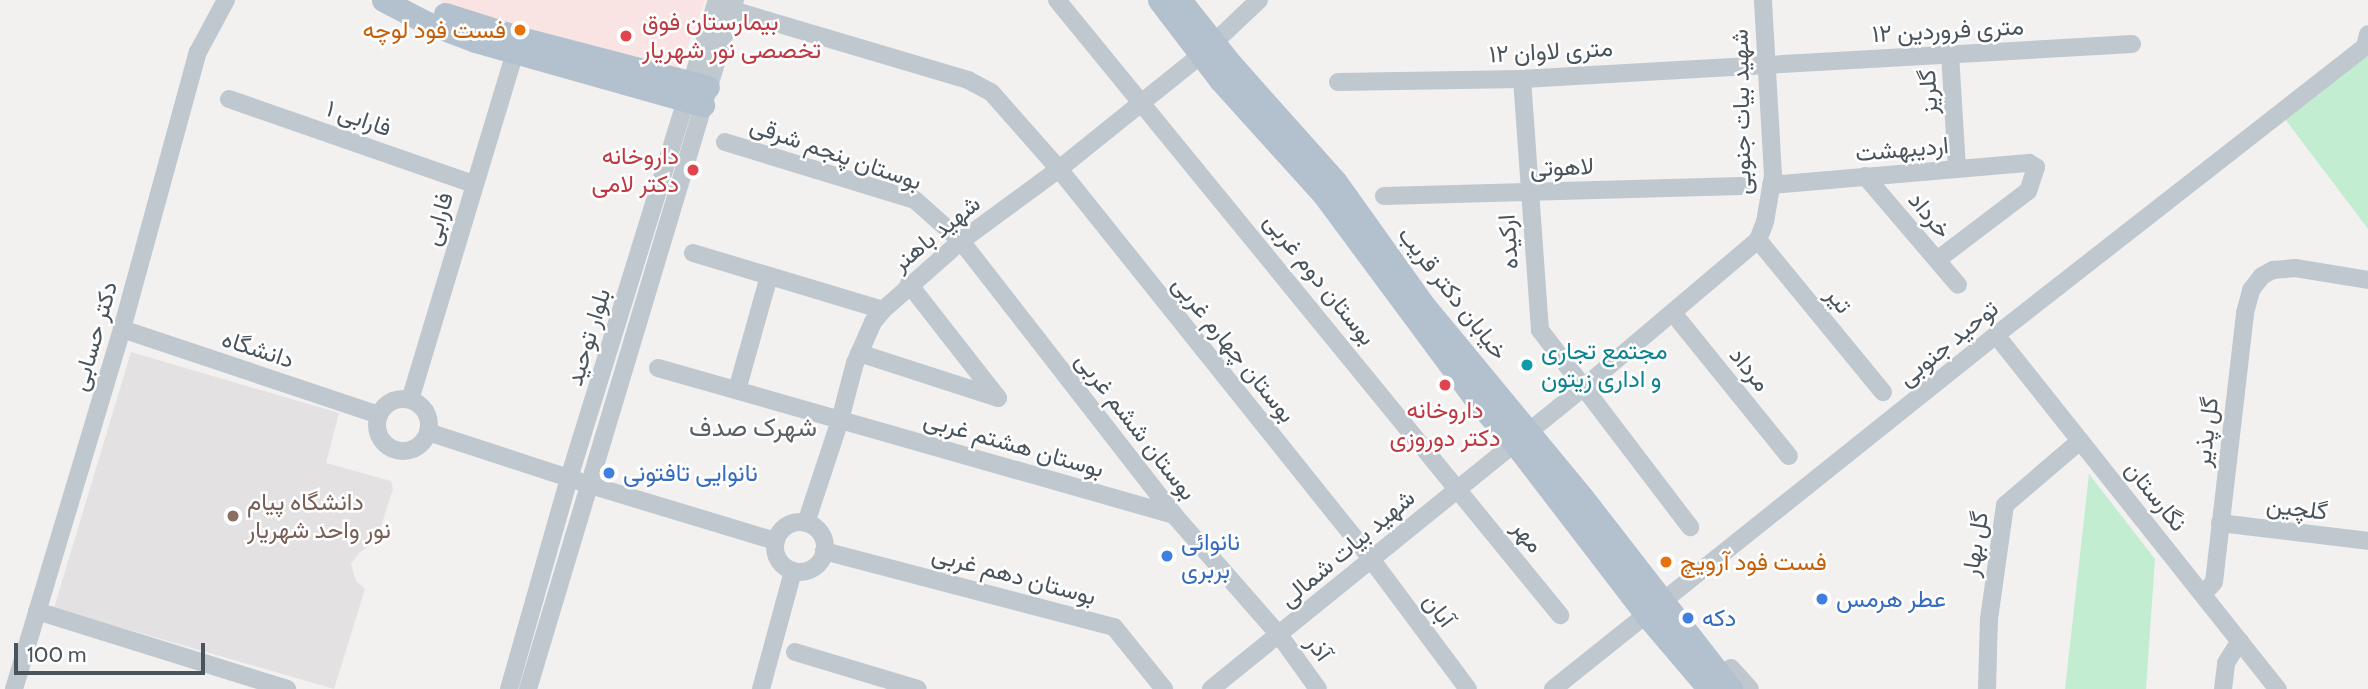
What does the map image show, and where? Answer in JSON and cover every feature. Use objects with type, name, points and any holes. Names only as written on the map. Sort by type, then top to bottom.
[{"type":"main road","points":[[383,0],[425,22],[515,52],[665,84]]},
{"type":"main road","points":[[412,0],[441,13],[697,94]]},
{"type":"main road","name":"خیابان دکتر قریب","points":[[1159,0],[1336,182],[1521,437],[1654,608],[1709,689]]},
{"type":"main road","name":"خیابان دکتر قریب","points":[[1180,0],[1208,49]]},
{"type":"main road","name":"خیابان دکتر قریب","points":[[1654,608],[1731,679]]},
{"type":"street","name":"دکتر حسابی","points":[[14,689],[122,329],[198,52],[226,0]]},
{"type":"street","name":"بوستان دوم غربی","points":[[1057,0],[1144,102],[1458,488]]},
{"type":"street","name":"شهید باهنر","points":[[806,523],[859,353],[873,321],[909,284],[961,241],[1144,102],[1208,49],[1259,0]]},
{"type":"street","name":"شهید بیات جنوبی","points":[[1758,240],[1765,222],[1771,185],[1763,0]]},
{"type":"street","name":"بلوار توحید","points":[[509,689],[569,478],[728,3]]},
{"type":"street","name":"بوستان چهارم غربی","points":[[728,3],[979,85],[991,92],[1059,169],[1371,559]]},
{"type":"street","name":"توحید جنوبی","points":[[1553,689],[1996,335],[2365,47],[2368,34]]},
{"type":"street","name":"۱۲ متری فروردین","points":[[1766,64],[2132,44]]},
{"type":"street","name":"فارابی","points":[[410,400],[515,52]]},
{"type":"street","name":"گلریز","points":[[1950,54],[1957,169]]},
{"type":"street","name":"۱۲ متری لاوان","points":[[1338,82],[1521,79],[1766,64]]},
{"type":"street","name":"ارکیده","points":[[1521,79],[1540,330],[1690,527]]},
{"type":"street","name":"بلوار توحید","points":[[528,689],[590,485],[697,94]]},
{"type":"street","name":"فارابی ۱","points":[[229,99],[474,184]]},
{"type":"street","name":"بوستان پنجم شرقی","points":[[725,142],[915,200],[961,241]]},
{"type":"street","name":"اردیبهشت","points":[[1771,185],[2029,163],[2036,167],[2028,191],[1937,260]]},
{"type":"street","name":"خرداد","points":[[1865,176],[1958,285]]},
{"type":"street","name":"لاهوتی","points":[[1384,196],[1741,187]]},
{"type":"street","points":[[1521,437],[1758,240]]},
{"type":"street","name":"تیر","points":[[1758,240],[1882,392]]},
{"type":"street","name":"بوستان ششم غربی","points":[[961,241],[1174,515],[1280,636]]},
{"type":"street","points":[[692,253],[883,310]]},
{"type":"street","name":"گل پذیر","points":[[2203,594],[2214,582],[2245,313],[2251,290],[2262,276],[2273,270],[2295,268],[2368,280]]},
{"type":"street","points":[[737,390],[769,276]]},
{"type":"street","points":[[859,353],[998,398],[909,284]]},
{"type":"street","name":"مرداد","points":[[1673,313],[1789,456]]},
{"type":"street","name":"دانشگاه","points":[[122,329],[379,415]]},
{"type":"street","name":"نگارستان","points":[[1996,335],[2278,689]]},
{"type":"street","name":"بوستان هشتم غربی","points":[[658,368],[1174,515]]},
{"type":"street","points":[[410,400],[423,409],[427,416],[428,432],[418,446],[402,451],[387,445],[378,431],[379,415],[395,401],[410,400]]},
{"type":"street","points":[[428,432],[590,485],[776,541]]},
{"type":"street","name":"شهید بیات شمالی","points":[[1211,689],[1280,636],[1521,437]]},
{"type":"street","name":"گل بهار","points":[[1987,689],[1989,619],[2005,505],[2080,441]]},
{"type":"street","name":"مهر","points":[[1458,488],[1560,615]]},
{"type":"street","points":[[806,523],[818,531],[824,551],[817,565],[810,570],[793,571],[776,556],[776,541],[784,528],[806,523]]},
{"type":"street","name":"گلچین","points":[[2220,523],[2368,541]]},
{"type":"street","name":"بوستان دهم غربی","points":[[824,551],[1114,627],[1164,689]]},
{"type":"street","name":"آبان","points":[[1371,559],[1468,689]]},
{"type":"street","points":[[761,689],[793,571]]},
{"type":"street","points":[[37,611],[287,689]]},
{"type":"street","name":"آذر","points":[[1280,636],[1318,689]]},
{"type":"street","points":[[2223,689],[2226,663],[2239,640]]},
{"type":"street","points":[[795,652],[918,689]]},
{"type":"street","points":[[1731,679],[1750,689]]},
{"type":"shaded area","name":"بیمارستان فوق تخصصی نور شهریار","points":[[442,0],[705,0],[679,70],[440,3]]},
{"type":"shaded area","name":"دانشگاه پیام نور واحد شهریار","points":[[131,352],[339,413],[326,463],[391,481],[393,489],[376,542],[360,552],[351,564],[356,581],[365,589],[334,689],[54,608]]},
{"type":"green space","points":[[2368,52],[2368,229],[2282,115]]},
{"type":"green space","points":[[2089,474],[2155,559],[2146,689],[2065,689]]},
{"type":"place","name":"فست فود لوچه","points":[[520,30]]},
{"type":"place","name":"بیمارستان فوق تخصصی نور شهریار","points":[[626,36]]},
{"type":"place","name":"داروخانه دکتر لامی","points":[[693,170]]},
{"type":"place","name":"مجتمع تجاری و اداری زیتون","points":[[1527,365]]},
{"type":"place","name":"داروخانه دکتر دوروزی","points":[[1445,385]]},
{"type":"place","name":"نانوایی تافتونی","points":[[609,473]]},
{"type":"place","name":"دانشگاه پیام نور واحد شهریار","points":[[233,516]]},
{"type":"place","name":"نانوائی بربری","points":[[1167,556]]},
{"type":"place","name":"فست فود آرویچ","points":[[1666,562]]},
{"type":"place","name":"عطر هرمس","points":[[1822,599]]},
{"type":"place","name":"دکه","points":[[1688,618]]},
{"type":"district","name":"شهرک صدف","points":[[753,428]]}]
